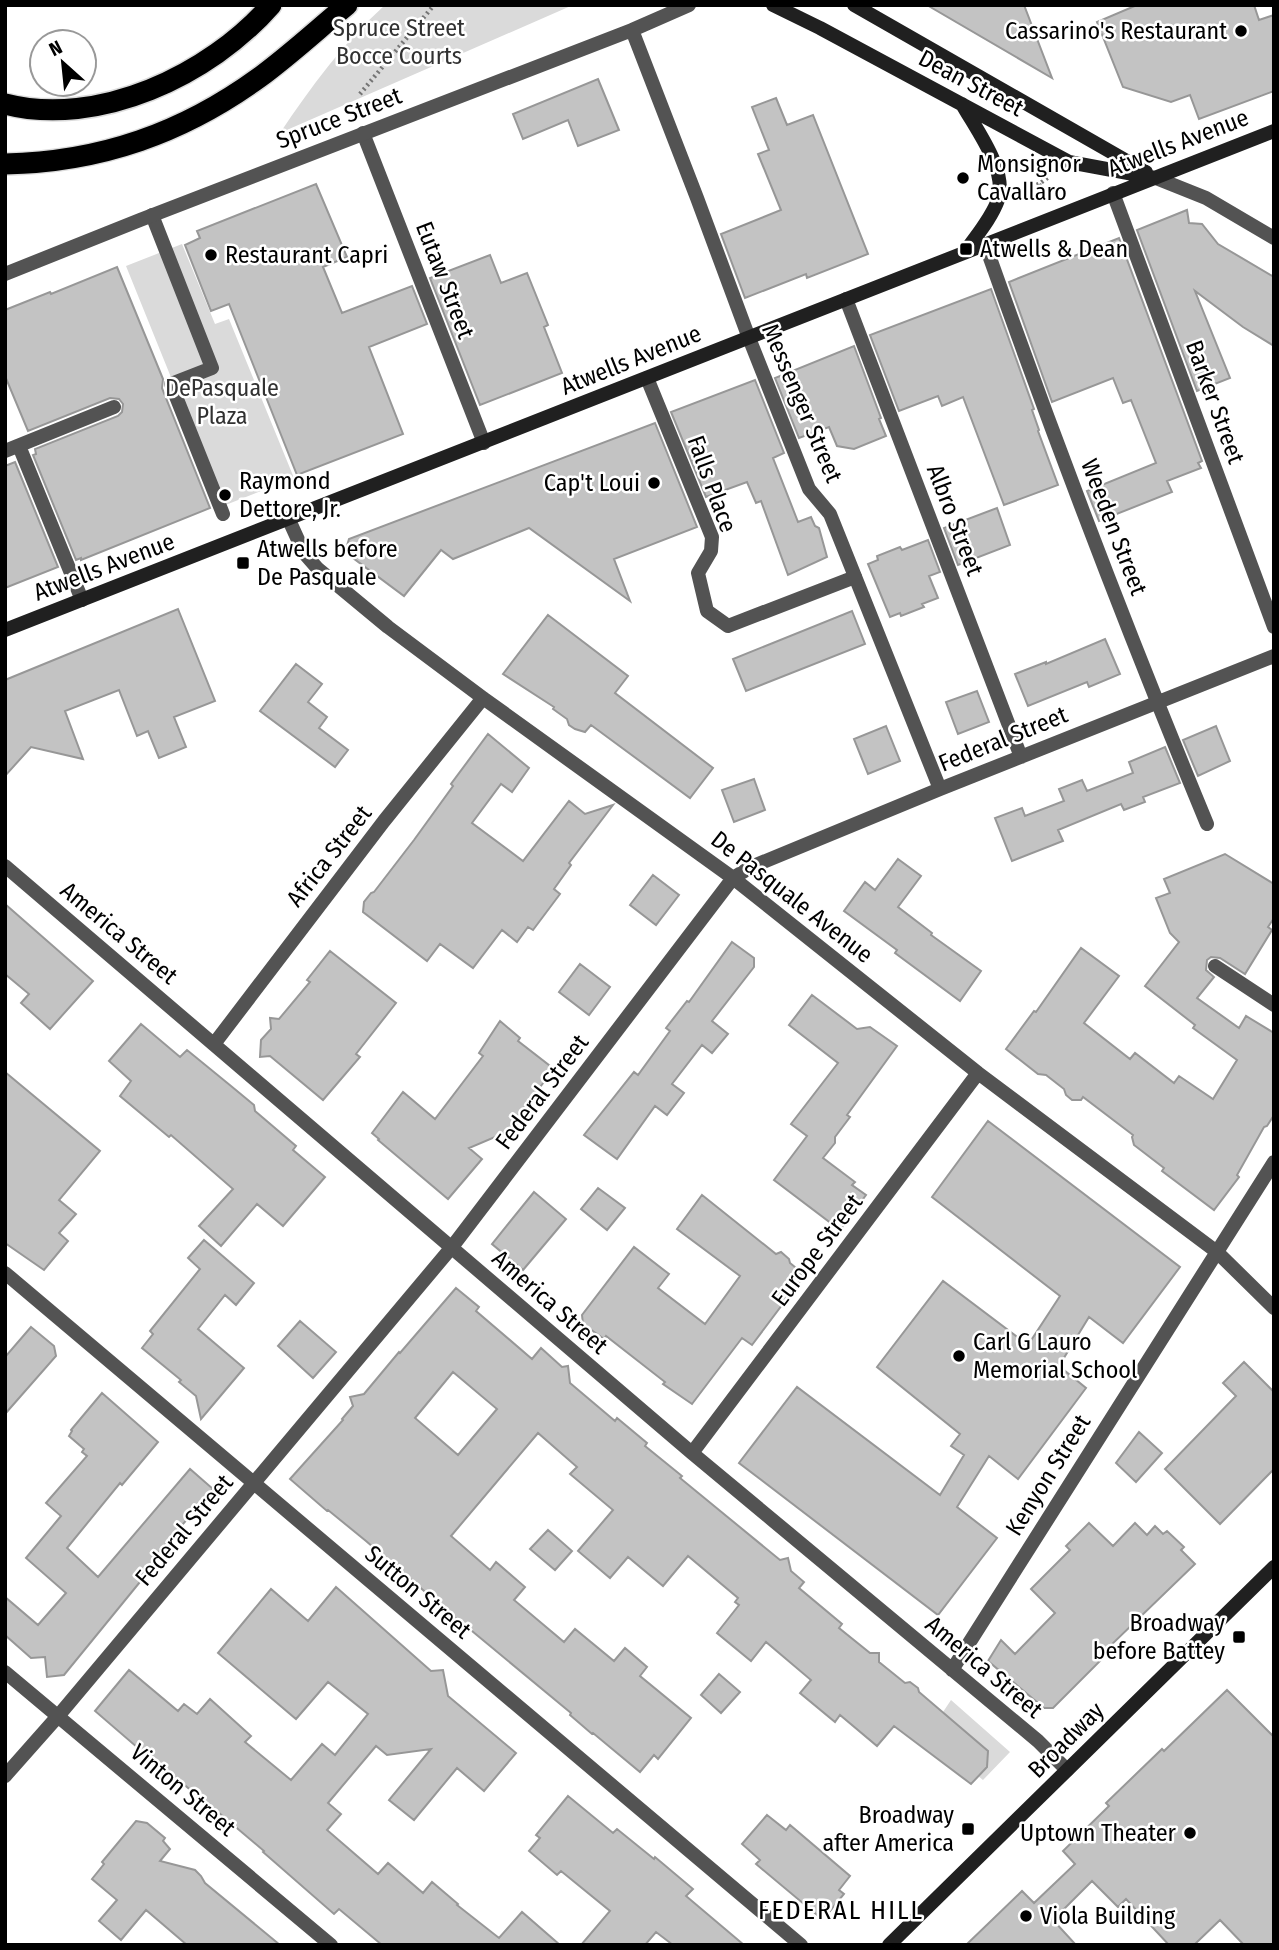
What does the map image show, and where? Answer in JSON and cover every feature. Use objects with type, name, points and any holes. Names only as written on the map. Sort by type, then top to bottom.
[{"type":"highway","points":[[5,104],[43,109],[77,108],[111,102],[143,92],[176,78],[208,59],[235,40],[271,5]]},
{"type":"highway","points":[[290,53],[332,5]]},
{"type":"highway","points":[[5,164],[35,164],[77,158],[161,134],[231,97],[290,53],[347,5]]},
{"type":"main road","name":"Dean Street","points":[[773,5],[1069,162],[1156,178]]},
{"type":"main road","name":"Dean Street","points":[[854,5],[1156,178]]},
{"type":"main road","points":[[961,103],[995,162],[999,198],[965,252]]},
{"type":"main road","name":"Atwells Avenue","points":[[5,630],[1274,131]]},
{"type":"main road","name":"Broadway","points":[[889,1945],[1274,1567]]},
{"type":"street","name":"Spruce Street","points":[[5,274],[632,30],[689,5]]},
{"type":"street","name":"Messenger Street","points":[[632,30],[809,489],[830,514],[940,789]]},
{"type":"street","name":"Eutaw Street","points":[[363,133],[484,443]]},
{"type":"street","name":"Dean Street","points":[[1156,178],[1206,198],[1274,238]]},
{"type":"street","name":"Barker Street","points":[[1113,193],[1274,628]]},
{"type":"street","points":[[152,215],[212,368],[171,384],[223,514]]},
{"type":"street","name":"Weeden Street","points":[[985,244],[1077,495],[1207,824]]},
{"type":"street","name":"Albro Street","points":[[846,299],[1021,757]]},
{"type":"street","name":"Falls Place","points":[[647,378],[712,537],[711,551],[698,573],[707,611],[728,626],[855,577]]},
{"type":"street","points":[[82,600],[12,448],[114,407]]},
{"type":"street","name":"De Pasquale Avenue","points":[[289,520],[304,553],[318,569],[388,627],[733,878],[978,1073],[1217,1252],[1274,1308]]},
{"type":"street","name":"Federal Street","points":[[5,1776],[452,1247],[733,878],[751,867],[940,789],[1274,656]]},
{"type":"street","name":"Africa Street","points":[[214,1044],[384,821],[483,698]]},
{"type":"street","name":"America Street","points":[[5,866],[691,1453],[1038,1741],[1067,1770]]},
{"type":"street","points":[[1215,966],[1274,1005]]},
{"type":"street","name":"Europe Street","points":[[691,1453],[978,1073]]},
{"type":"street","name":"Kenyon Street","points":[[952,1670],[1274,1162]]},
{"type":"street","name":"Sutton Street","points":[[5,1273],[801,1945]]},
{"type":"street","name":"Vinton Street","points":[[5,1672],[331,1945]]},
{"type":"path","points":[[360,94],[434,5]]},
{"type":"path","points":[[1013,192],[1039,184],[1050,176]]},
{"type":"path","points":[[1039,184],[1042,191]]},
{"type":"green space","name":"Spruce Street Bocce Courts","points":[[385,5],[573,5],[280,133],[328,66]]},
{"type":"green space","name":"DePasquale Plaza","points":[[182,244],[215,324],[229,319],[294,478],[223,506],[126,266]]},
{"type":"green space","points":[[951,1700],[1010,1752],[983,1780],[978,1776],[987,1767],[988,1751],[943,1712]]},
{"type":"building","points":[[927,5],[1024,5],[1052,78]]},
{"type":"building","points":[[1137,5],[1254,5],[1259,20],[1274,15],[1274,91],[1199,119],[1190,95],[1171,102],[1123,87],[1097,22]]},
{"type":"building","points":[[598,79],[619,130],[578,146],[568,120],[523,139],[513,114]]},
{"type":"building","points":[[776,98],[787,125],[813,115],[868,254],[745,298],[721,234],[781,210],[758,154],[769,150],[752,107]]},
{"type":"building","points":[[316,184],[347,257],[323,267],[342,313],[412,286],[427,324],[369,347],[403,434],[297,475],[229,304],[211,311],[185,245],[200,238],[197,231]]},
{"type":"building","points":[[1187,210],[1189,223],[1202,224],[1218,244],[1274,277],[1274,346],[1243,327],[1195,291],[1230,378],[1197,391],[1137,230]]},
{"type":"building","points":[[1119,238],[1202,461],[1198,463],[1201,468],[1167,481],[1172,492],[1099,521],[1087,491],[1156,463],[1131,400],[1123,403],[1113,378],[1052,402],[1009,282]]},
{"type":"building","points":[[490,255],[501,283],[527,273],[548,325],[544,327],[562,373],[480,405],[430,278]]},
{"type":"building","points":[[117,267],[163,379],[162,388],[210,508],[76,560],[33,455],[36,454],[35,449],[118,416],[122,412],[123,404],[119,399],[110,398],[28,431],[5,376],[5,310]]},
{"type":"building","points":[[991,289],[1058,485],[1004,505],[963,397],[942,406],[938,396],[899,411],[870,335]]},
{"type":"building","points":[[854,346],[886,436],[854,449],[837,446],[829,427],[799,438],[775,378]]},
{"type":"building","points":[[755,380],[784,453],[773,458],[798,522],[811,517],[819,528],[827,557],[788,575],[761,501],[756,503],[747,482],[706,497],[671,412]]},
{"type":"building","points":[[655,423],[697,527],[614,559],[630,601],[529,528],[453,559],[441,550],[404,596],[345,552],[349,539]]},
{"type":"building","points":[[15,462],[58,567],[5,588],[5,466]]},
{"type":"building","points":[[997,508],[1010,545],[958,565],[944,528]]},
{"type":"building","points":[[928,540],[940,572],[929,576],[938,598],[922,604],[924,607],[901,616],[900,613],[890,617],[868,564],[878,560],[877,556]]},
{"type":"building","points":[[178,609],[215,701],[174,717],[186,747],[159,758],[148,731],[137,736],[119,690],[65,711],[83,759],[31,747],[5,776],[5,680]]},
{"type":"building","points":[[852,611],[865,644],[746,691],[733,659]]},
{"type":"building","points":[[548,615],[628,676],[615,693],[713,768],[690,798],[591,725],[585,732],[575,729],[553,709],[554,707],[503,674]]},
{"type":"building","points":[[1105,639],[1120,674],[1089,687],[1087,682],[1028,706],[1015,674]]},
{"type":"building","points":[[296,664],[322,684],[308,702],[327,717],[319,728],[348,750],[335,767],[260,711]]},
{"type":"building","points":[[977,691],[989,722],[958,734],[946,702]]},
{"type":"building","points":[[886,726],[900,761],[868,774],[854,739]]},
{"type":"building","points":[[1216,726],[1230,761],[1198,776],[1183,740]]},
{"type":"building","points":[[488,734],[529,768],[512,792],[501,784],[472,823],[523,861],[569,801],[585,814],[613,805],[569,863],[571,865],[554,889],[560,894],[533,930],[528,927],[517,942],[502,930],[473,968],[440,944],[427,961],[363,912],[364,902],[414,840]]},
{"type":"building","points":[[1165,747],[1180,783],[1143,797],[1145,802],[1124,810],[1121,804],[1058,830],[1063,841],[1012,861],[995,818],[1022,808],[1025,816],[1064,801],[1059,789],[1082,780],[1087,791],[1133,773],[1129,762]]},
{"type":"building","points":[[754,779],[765,810],[734,822],[722,790]]},
{"type":"building","points":[[1225,854],[1274,884],[1274,918],[1268,927],[1272,930],[1245,974],[1220,958],[1211,957],[1207,960],[1206,970],[1214,977],[1197,998],[1239,1028],[1246,1016],[1274,1033],[1274,1115],[1264,1127],[1237,1175],[1239,1177],[1214,1210],[1162,1171],[1164,1168],[1134,1145],[1133,1135],[1083,1097],[1081,1100],[1072,1100],[1064,1089],[1046,1075],[1038,1074],[1006,1049],[1081,948],[1119,976],[1084,1023],[1130,1059],[1135,1053],[1174,1083],[1179,1076],[1213,1099],[1237,1060],[1193,1028],[1195,1025],[1145,986],[1179,942],[1170,933],[1156,898],[1170,893],[1164,879]]},
{"type":"building","points":[[898,859],[921,876],[898,907],[981,971],[960,1001],[844,911],[865,882],[875,890]]},
{"type":"building","points":[[653,875],[679,895],[656,925],[630,905]]},
{"type":"building","points":[[5,904],[93,981],[50,1029],[21,1003],[29,994],[5,974]]},
{"type":"building","points":[[732,942],[754,958],[754,967],[712,1021],[728,1034],[712,1053],[702,1045],[672,1084],[684,1093],[667,1115],[655,1106],[617,1159],[584,1135],[634,1072],[638,1075],[670,1031],[666,1028],[687,1001],[689,1002]]},
{"type":"building","points":[[330,951],[396,1003],[356,1054],[360,1057],[323,1100],[270,1056],[260,1057],[261,1040],[271,1029],[270,1018],[279,1019],[310,982],[307,980]]},
{"type":"building","points":[[580,964],[610,987],[589,1015],[559,992]]},
{"type":"building","points":[[812,995],[857,1029],[870,1027],[897,1046],[847,1115],[850,1117],[823,1158],[855,1182],[852,1185],[866,1195],[840,1230],[774,1180],[807,1136],[791,1124],[838,1063],[789,1025]]},
{"type":"building","points":[[500,1021],[520,1038],[518,1041],[554,1069],[517,1117],[518,1123],[514,1129],[469,1148],[482,1159],[448,1199],[372,1133],[403,1092],[435,1119],[483,1056],[479,1053]]},
{"type":"building","points":[[141,1024],[180,1057],[187,1050],[254,1105],[255,1111],[296,1146],[293,1150],[325,1177],[283,1226],[257,1204],[221,1246],[199,1226],[233,1189],[171,1135],[169,1137],[120,1096],[131,1081],[109,1061]]},
{"type":"building","points":[[5,1072],[100,1151],[59,1200],[76,1214],[59,1233],[68,1241],[44,1270],[5,1243]]},
{"type":"building","name":"Carl G Lauro Memorial School","points":[[988,1121],[1180,1267],[1123,1343],[1089,1317],[1059,1366],[1086,1388],[1018,1479],[989,1456],[957,1507],[997,1538],[938,1615],[739,1463],[797,1387],[940,1495],[964,1455],[951,1446],[960,1434],[877,1367],[943,1281],[1028,1345],[1060,1296],[932,1197]]},
{"type":"building","points":[[598,1188],[625,1208],[607,1230],[581,1209]]},
{"type":"building","points":[[534,1192],[566,1219],[523,1270],[492,1244]]},
{"type":"building","points":[[702,1195],[776,1254],[781,1252],[803,1277],[752,1345],[742,1338],[692,1404],[663,1384],[665,1382],[606,1336],[604,1339],[583,1324],[582,1315],[634,1247],[669,1274],[658,1288],[705,1324],[740,1276],[677,1229]]},
{"type":"building","points":[[204,1240],[254,1283],[236,1305],[225,1295],[198,1329],[244,1368],[201,1419],[196,1396],[142,1348],[153,1334],[150,1331],[200,1269],[188,1258]]},
{"type":"building","points":[[456,1288],[479,1307],[476,1311],[532,1359],[541,1348],[562,1367],[568,1366],[570,1383],[615,1421],[617,1418],[647,1443],[645,1446],[682,1476],[680,1478],[780,1560],[788,1558],[791,1571],[804,1582],[799,1588],[842,1624],[839,1628],[870,1653],[879,1653],[879,1662],[905,1683],[910,1682],[918,1688],[919,1692],[988,1751],[987,1767],[971,1784],[894,1726],[877,1746],[840,1715],[835,1722],[800,1693],[811,1680],[766,1642],[751,1661],[717,1633],[739,1605],[735,1602],[738,1598],[688,1556],[663,1586],[628,1557],[610,1578],[578,1551],[613,1510],[570,1474],[577,1467],[538,1433],[451,1536],[490,1570],[496,1562],[525,1587],[514,1600],[564,1642],[575,1629],[614,1661],[625,1648],[647,1667],[640,1676],[691,1718],[658,1759],[654,1755],[640,1772],[290,1479],[343,1420],[353,1406],[350,1397],[364,1394]],"holes":[[[453,1372],[497,1409],[458,1455],[415,1418]]]},
{"type":"building","points":[[300,1321],[336,1352],[313,1378],[278,1346]]},
{"type":"building","points":[[31,1327],[54,1346],[56,1356],[5,1414],[5,1357]]},
{"type":"building","points":[[1244,1362],[1274,1392],[1274,1469],[1220,1524],[1165,1469],[1236,1396],[1223,1383]]},
{"type":"building","points":[[102,1393],[158,1442],[122,1485],[120,1483],[67,1548],[98,1577],[190,1469],[213,1489],[159,1552],[162,1555],[64,1675],[47,1677],[45,1657],[31,1658],[5,1635],[5,1597],[38,1625],[66,1593],[26,1558],[61,1516],[46,1503],[87,1456],[82,1452],[84,1449],[69,1436]]},
{"type":"building","points":[[1139,1432],[1162,1453],[1136,1482],[1116,1463]]},
{"type":"building","points":[[1089,1523],[1113,1546],[1135,1523],[1147,1535],[1155,1526],[1163,1534],[1167,1531],[1184,1547],[1181,1550],[1195,1564],[1109,1647],[1112,1649],[1053,1708],[1044,1708],[988,1661],[1001,1640],[1015,1654],[1055,1613],[1031,1589],[1070,1550],[1066,1546]]},
{"type":"building","points":[[548,1530],[572,1551],[555,1570],[530,1549]]},
{"type":"building","points":[[336,1587],[431,1671],[443,1670],[448,1696],[516,1753],[484,1791],[457,1768],[414,1820],[389,1800],[431,1749],[387,1755],[376,1746],[328,1803],[341,1814],[327,1830],[378,1874],[388,1863],[423,1893],[432,1882],[499,1938],[522,1912],[560,1945],[382,1945],[339,1909],[334,1914],[206,1802],[192,1807],[194,1793],[95,1711],[129,1670],[178,1711],[184,1704],[197,1714],[210,1699],[251,1736],[245,1742],[291,1780],[322,1744],[335,1755],[368,1714],[328,1682],[296,1719],[218,1653],[271,1589],[308,1621]]},
{"type":"building","points":[[719,1674],[740,1692],[721,1713],[701,1695]]},
{"type":"building","points":[[1227,1690],[1274,1737],[1274,1945],[1244,1945],[1220,1920],[1194,1945],[1169,1945],[1126,1899],[1118,1907],[1092,1881],[1053,1920],[1076,1945],[966,1945],[1022,1891],[1034,1903],[1075,1864],[1063,1851],[1109,1806],[1106,1803]]},
{"type":"building","points":[[568,1796],[613,1833],[617,1829],[654,1859],[655,1857],[693,1889],[686,1896],[744,1945],[673,1945],[656,1932],[645,1945],[581,1945],[610,1911],[561,1871],[557,1875],[529,1851],[540,1838],[536,1835]]},
{"type":"building","points":[[767,1815],[786,1830],[790,1825],[850,1876],[839,1890],[844,1894],[830,1911],[825,1907],[817,1915],[756,1864],[760,1860],[742,1844]]},
{"type":"building","points":[[136,1821],[147,1823],[165,1838],[163,1841],[170,1849],[160,1861],[195,1870],[205,1883],[280,1945],[187,1945],[146,1910],[121,1940],[99,1921],[117,1900],[92,1879],[104,1864],[102,1862]]},
{"type":"place","name":"Cassarino's Restaurant","points":[[1241,31]]},
{"type":"place","name":"Monsignor Cavallaro","points":[[963,178]]},
{"type":"place","name":"Atwells & Dean","points":[[966,249]]},
{"type":"place","name":"Restaurant Capri","points":[[211,255]]},
{"type":"place","name":"Cap't Loui","points":[[654,483]]},
{"type":"place","name":"Raymond Dettore, Jr.","points":[[225,495]]},
{"type":"place","name":"Atwells before De Pasquale","points":[[243,563]]},
{"type":"place","name":"Carl G Lauro Memorial School","points":[[959,1356]]},
{"type":"place","name":"Broadway before Battey","points":[[1239,1637]]},
{"type":"place","name":"Broadway after America","points":[[968,1829]]},
{"type":"place","name":"Uptown Theater","points":[[1190,1833]]},
{"type":"place","name":"Viola Building","points":[[1026,1916]]},
{"type":"district","name":"FEDERAL HILL","points":[[841,1910]]}]
